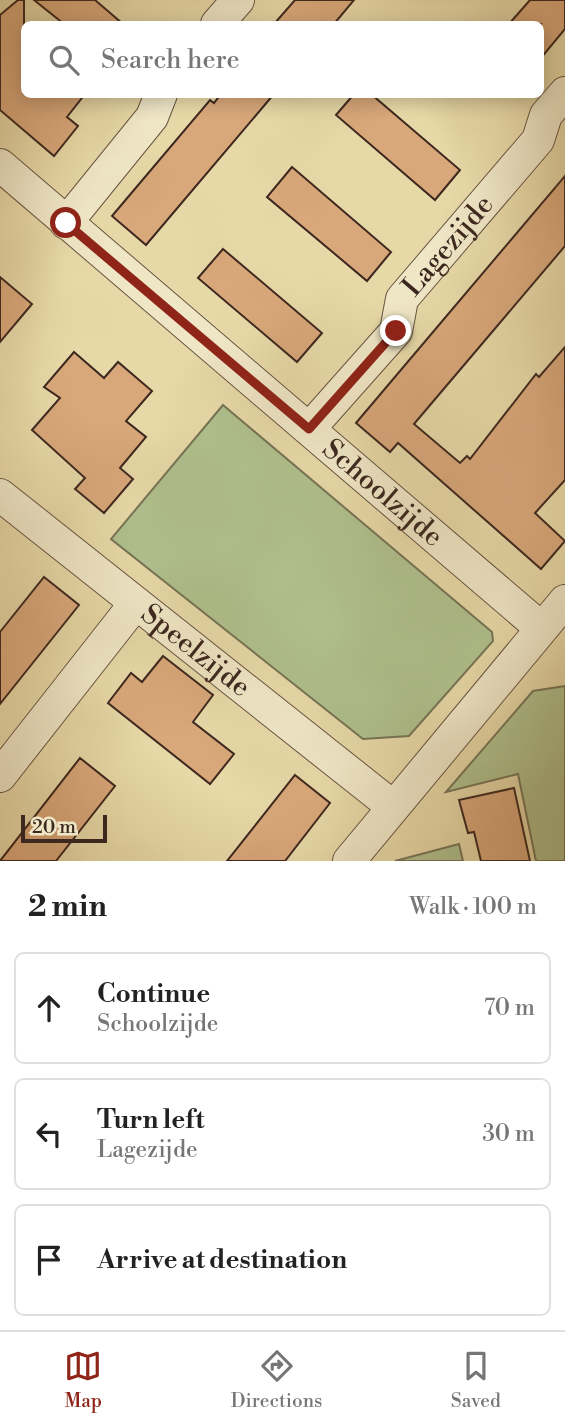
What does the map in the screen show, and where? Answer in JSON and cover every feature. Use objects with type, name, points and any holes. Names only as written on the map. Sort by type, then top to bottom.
[{"type":"street","points":[[220,21],[238,0]]},
{"type":"street","name":"Lagezijde","points":[[309,429],[396,331],[402,299],[538,140],[546,115],[565,93]]},
{"type":"street","points":[[66,223],[152,117],[159,98]]},
{"type":"street","name":"Schoolzijde","points":[[0,165],[541,628]]},
{"type":"street","name":"Speelzijde","points":[[0,495],[392,806]]},
{"type":"street","points":[[349,861],[565,601]]},
{"type":"street","points":[[0,775],[135,604]]},
{"type":"green space","points":[[223,405],[492,632],[493,641],[409,736],[363,739],[111,539]]},
{"type":"green space","points":[[565,686],[565,861],[536,861],[518,774],[446,792],[533,691]]},
{"type":"green space","points":[[459,844],[463,861],[395,861]]},
{"type":"building","points":[[18,0],[24,0],[24,21],[21,21],[21,98],[82,98],[67,117],[78,126],[54,156],[0,110],[0,15]]},
{"type":"building","points":[[34,0],[95,0],[120,21],[60,21]]},
{"type":"building","points":[[295,0],[354,0],[336,21],[277,21]]},
{"type":"building","points":[[530,0],[565,0],[565,29],[544,54],[544,21],[512,21]]},
{"type":"building","points":[[218,98],[271,98],[146,245],[112,216],[210,100],[214,103]]},
{"type":"building","points":[[351,98],[376,98],[460,170],[435,200],[336,115]]},
{"type":"building","points":[[292,167],[391,252],[367,281],[267,197]]},
{"type":"building","points":[[565,176],[565,246],[414,424],[460,463],[467,456],[470,459],[536,374],[539,377],[565,347],[565,480],[535,513],[565,541],[541,569],[398,443],[390,452],[356,423]]},
{"type":"building","points":[[223,249],[322,333],[297,362],[198,278]]},
{"type":"building","points":[[0,277],[32,304],[0,342]]},
{"type":"building","points":[[74,352],[104,378],[118,362],[152,391],[126,421],[146,437],[120,468],[133,479],[104,513],[75,489],[85,478],[32,430],[60,398],[44,387]]},
{"type":"building","points":[[44,577],[79,605],[0,704],[0,632]]},
{"type":"building","points":[[163,656],[213,695],[193,722],[234,754],[210,784],[108,703],[131,673],[142,682]]},
{"type":"building","points":[[80,758],[115,786],[56,861],[0,861]]},
{"type":"building","points":[[295,775],[330,803],[285,861],[227,861]]},
{"type":"building","points":[[514,788],[530,861],[481,861],[474,832],[468,833],[459,800]]},
{"type":"route","points":[[66,223],[309,429],[396,331]]}]
